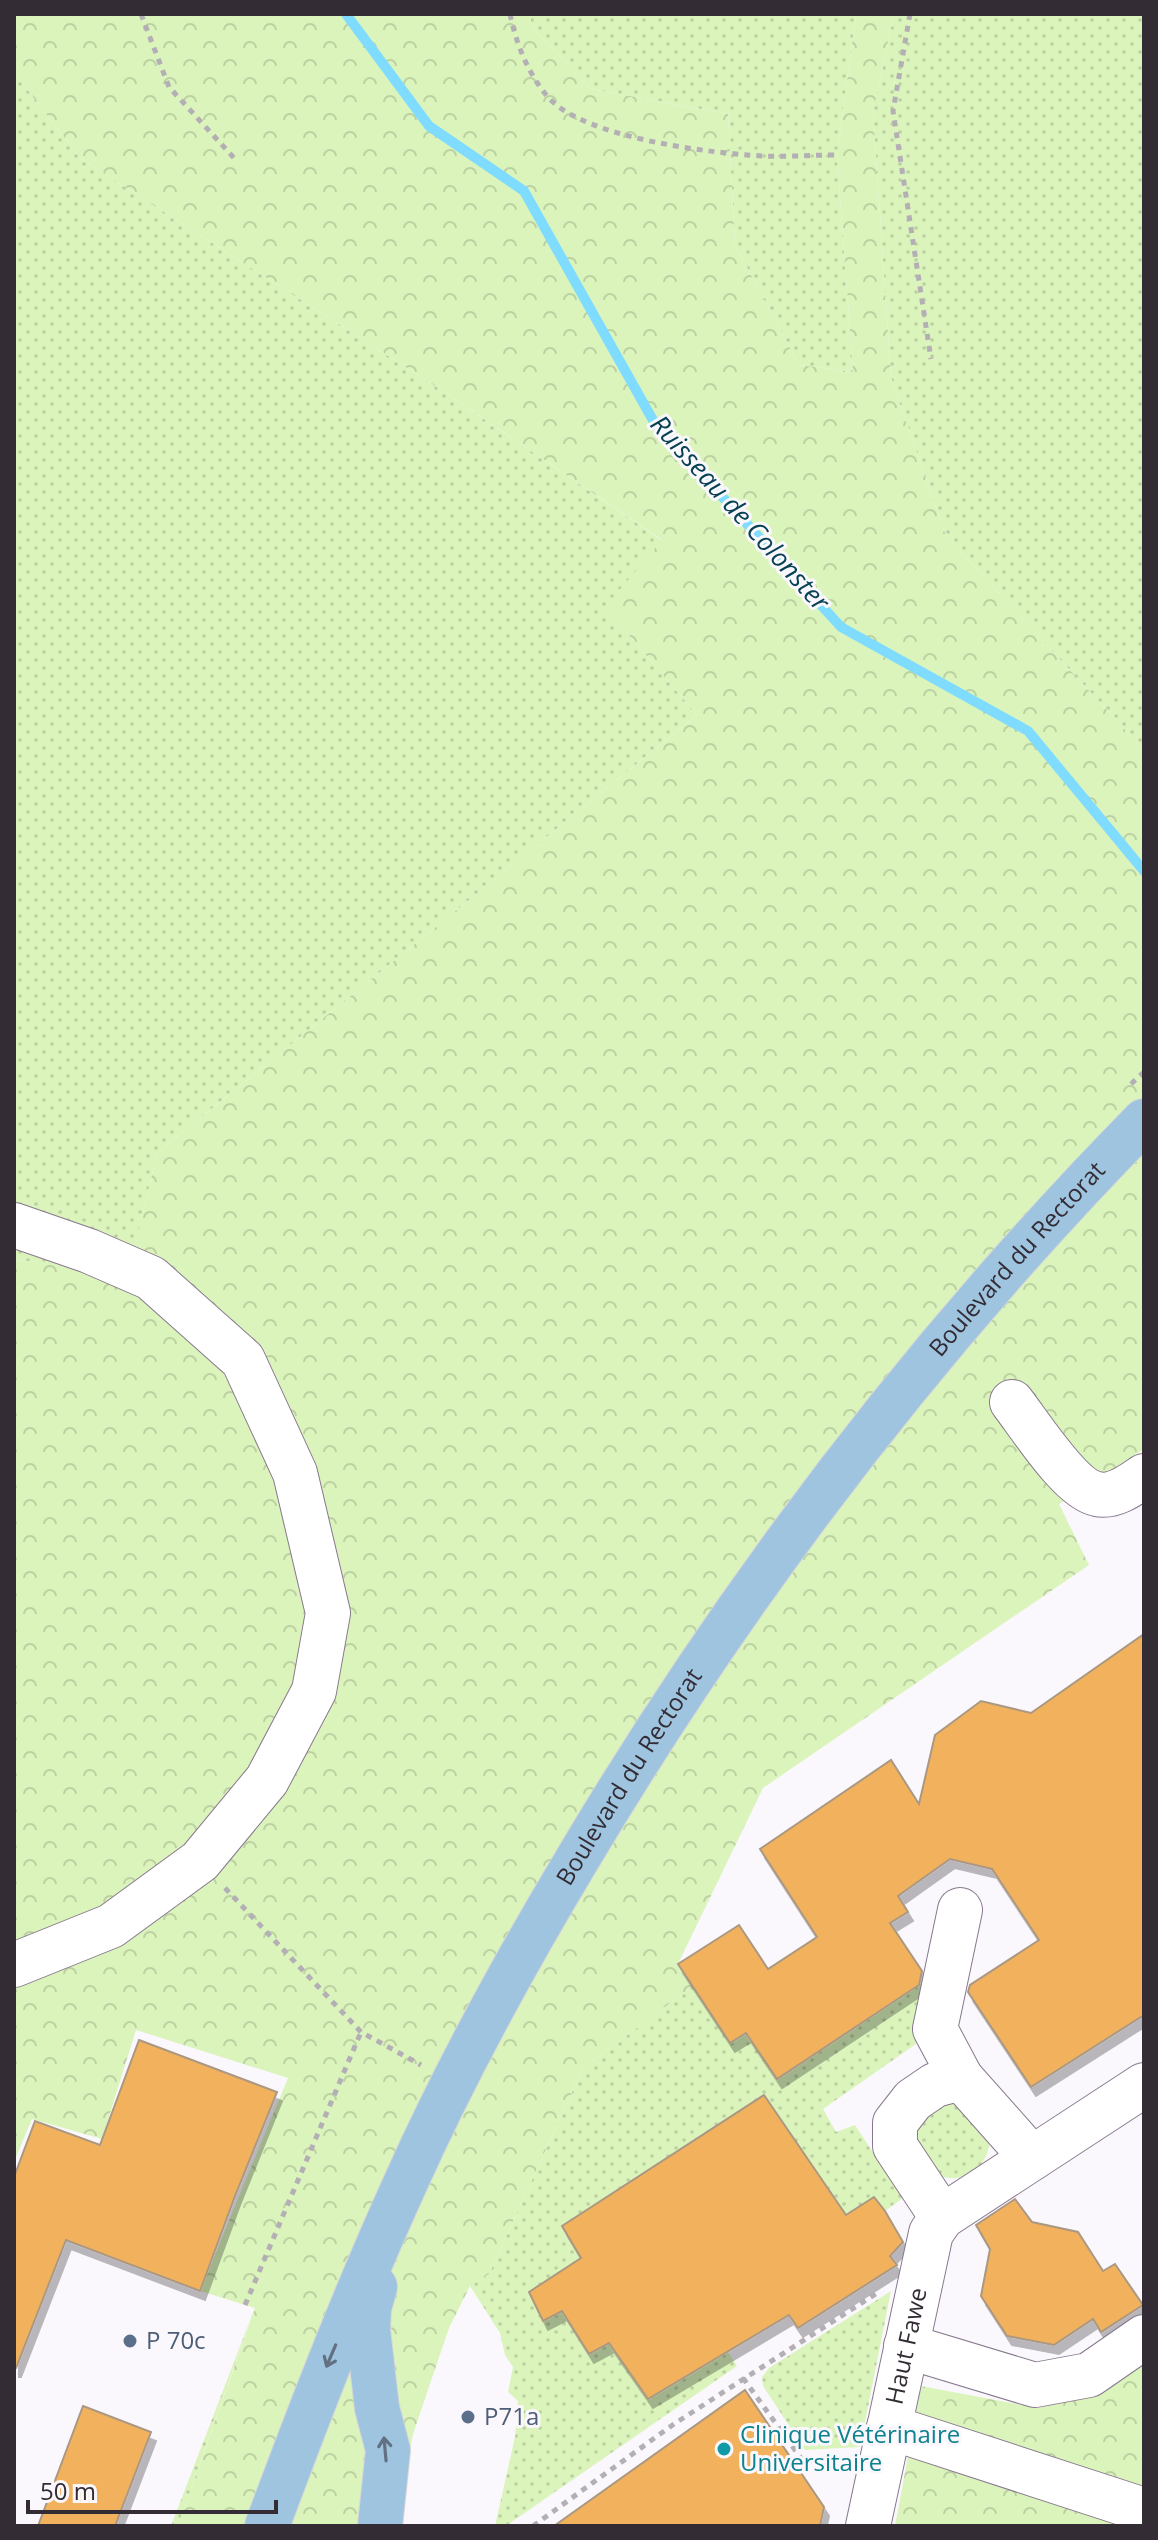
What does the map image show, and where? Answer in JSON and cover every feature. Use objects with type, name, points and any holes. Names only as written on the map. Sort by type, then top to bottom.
[{"type":"main road","name":"Boulevard du Rectorat","points":[[267,2526],[325,2371],[406,2181],[484,2026],[615,1795],[741,1608],[854,1451],[1017,1255],[1144,1121]]},
{"type":"main road","points":[[380,2526],[388,2450],[375,2396],[368,2330],[369,2308],[406,2181]]},
{"type":"street","points":[[14,1225],[89,1251],[151,1278],[243,1360],[295,1473],[328,1613],[314,1691],[267,1780],[200,1861],[111,1926],[14,1965]]},
{"type":"street","points":[[1012,1402],[1071,1479],[1098,1495],[1124,1490],[1144,1476]]},
{"type":"street","points":[[960,1910],[935,2029],[961,2078],[1032,2158]]},
{"type":"street","points":[[961,2078],[935,2085],[913,2100],[895,2123],[895,2146],[942,2217],[1144,2085]]},
{"type":"street","name":"Haut Fawe","points":[[868,2526],[931,2233],[942,2217]]},
{"type":"street","points":[[906,2346],[1035,2385],[1089,2375],[1144,2337]]},
{"type":"street","points":[[889,2427],[1144,2510]]},
{"type":"path","points":[[141,14],[169,87],[235,159]]},
{"type":"path","points":[[510,14],[517,46],[548,97],[573,116],[624,136],[716,151],[763,156],[837,155]]},
{"type":"path","points":[[910,14],[893,111],[931,359]]},
{"type":"path","points":[[200,1861],[361,2032],[427,2068]]},
{"type":"path","points":[[245,2305],[361,2032]]},
{"type":"path","points":[[533,2526],[743,2378],[898,2279],[921,2275]]},
{"type":"path","points":[[743,2378],[803,2461]]},
{"type":"green space","points":[[14,14],[529,14],[533,29],[591,89],[728,114],[735,245],[799,365],[853,372],[837,155],[856,14],[894,14],[873,112],[891,378],[946,536],[1144,750],[1144,1449],[1059,1504],[1089,1565],[763,1788],[678,1964],[693,1986],[583,2068],[489,2274],[470,2286],[449,2328],[413,2434],[396,2526],[178,2526],[255,2308],[200,2291],[288,2078],[136,2030],[102,2139],[32,2119],[14,2162],[14,1260],[130,1268],[157,1153],[697,715],[605,607],[662,540],[440,389],[80,158],[14,72]]},
{"type":"green space","points":[[529,14],[856,14],[837,155],[853,372],[799,365],[735,245],[728,114],[591,89],[533,29]]},
{"type":"green space","points":[[894,14],[1144,14],[1144,750],[946,536],[891,378],[873,112]]},
{"type":"green space","points":[[14,72],[80,158],[440,389],[663,541],[605,607],[697,715],[157,1153],[130,1269],[14,1260]]},
{"type":"green space","points":[[927,1979],[916,2044],[823,2109],[836,2132],[855,2125],[903,2198],[885,2211],[852,2224],[782,2121],[774,2125],[757,2099],[562,2226],[581,2258],[529,2292],[543,2321],[562,2311],[589,2354],[622,2336],[627,2369],[648,2399],[728,2352],[737,2366],[506,2526],[495,2526],[515,2437],[518,2401],[508,2392],[513,2367],[505,2355],[500,2333],[470,2286],[489,2274],[583,2068],[693,1986],[729,2042],[746,2033],[778,2079]]},
{"type":"green space","points":[[955,2100],[991,2136],[977,2169],[959,2178],[948,2178],[924,2168],[913,2130],[928,2108]]},
{"type":"green space","points":[[891,2291],[860,2447],[805,2450],[763,2386],[762,2377],[769,2368]]},
{"type":"green space","points":[[255,2307],[178,2526],[171,2526]]},
{"type":"green space","points":[[1144,2353],[1144,2510],[1125,2526],[895,2526],[921,2386],[1038,2408],[1080,2397]]},
{"type":"building","points":[[1144,1634],[1144,2015],[1031,2087],[968,1992],[970,1985],[1039,1940],[992,1869],[950,1859],[898,1896],[908,1912],[890,1923],[922,1971],[919,1985],[777,2079],[746,2033],[730,2043],[678,1964],[739,1925],[768,1969],[817,1937],[760,1849],[891,1760],[919,1804],[935,1735],[981,1701],[1031,1713]]},
{"type":"building","points":[[139,2040],[277,2092],[200,2291],[66,2240],[14,2368],[14,2177],[35,2121],[100,2145]]},
{"type":"building","points":[[764,2095],[846,2215],[874,2197],[885,2211],[903,2242],[890,2256],[897,2265],[798,2328],[789,2315],[648,2399],[609,2343],[589,2354],[562,2311],[543,2321],[529,2292],[581,2258],[562,2226]]},
{"type":"building","points":[[1015,2199],[1032,2222],[1078,2232],[1103,2271],[1115,2264],[1143,2305],[1101,2332],[1093,2319],[1054,2345],[1007,2336],[981,2296],[990,2249],[976,2225]]},
{"type":"building","name":"Clinique Vétérinaire Universitaire","points":[[745,2390],[824,2507],[820,2526],[554,2526]]},
{"type":"building","points":[[83,2406],[151,2432],[115,2526],[38,2526]]},
{"type":"waterway","name":"Ruisseau de Colonster","points":[[346,14],[429,126],[524,191],[654,422],[841,627],[1028,731],[1144,871]]},
{"type":"place","name":"P 70c","points":[[130,2341]]},
{"type":"place","name":"P71a","points":[[468,2417]]},
{"type":"place","name":"Clinique Vétérinaire Universitaire","points":[[724,2449]]}]
